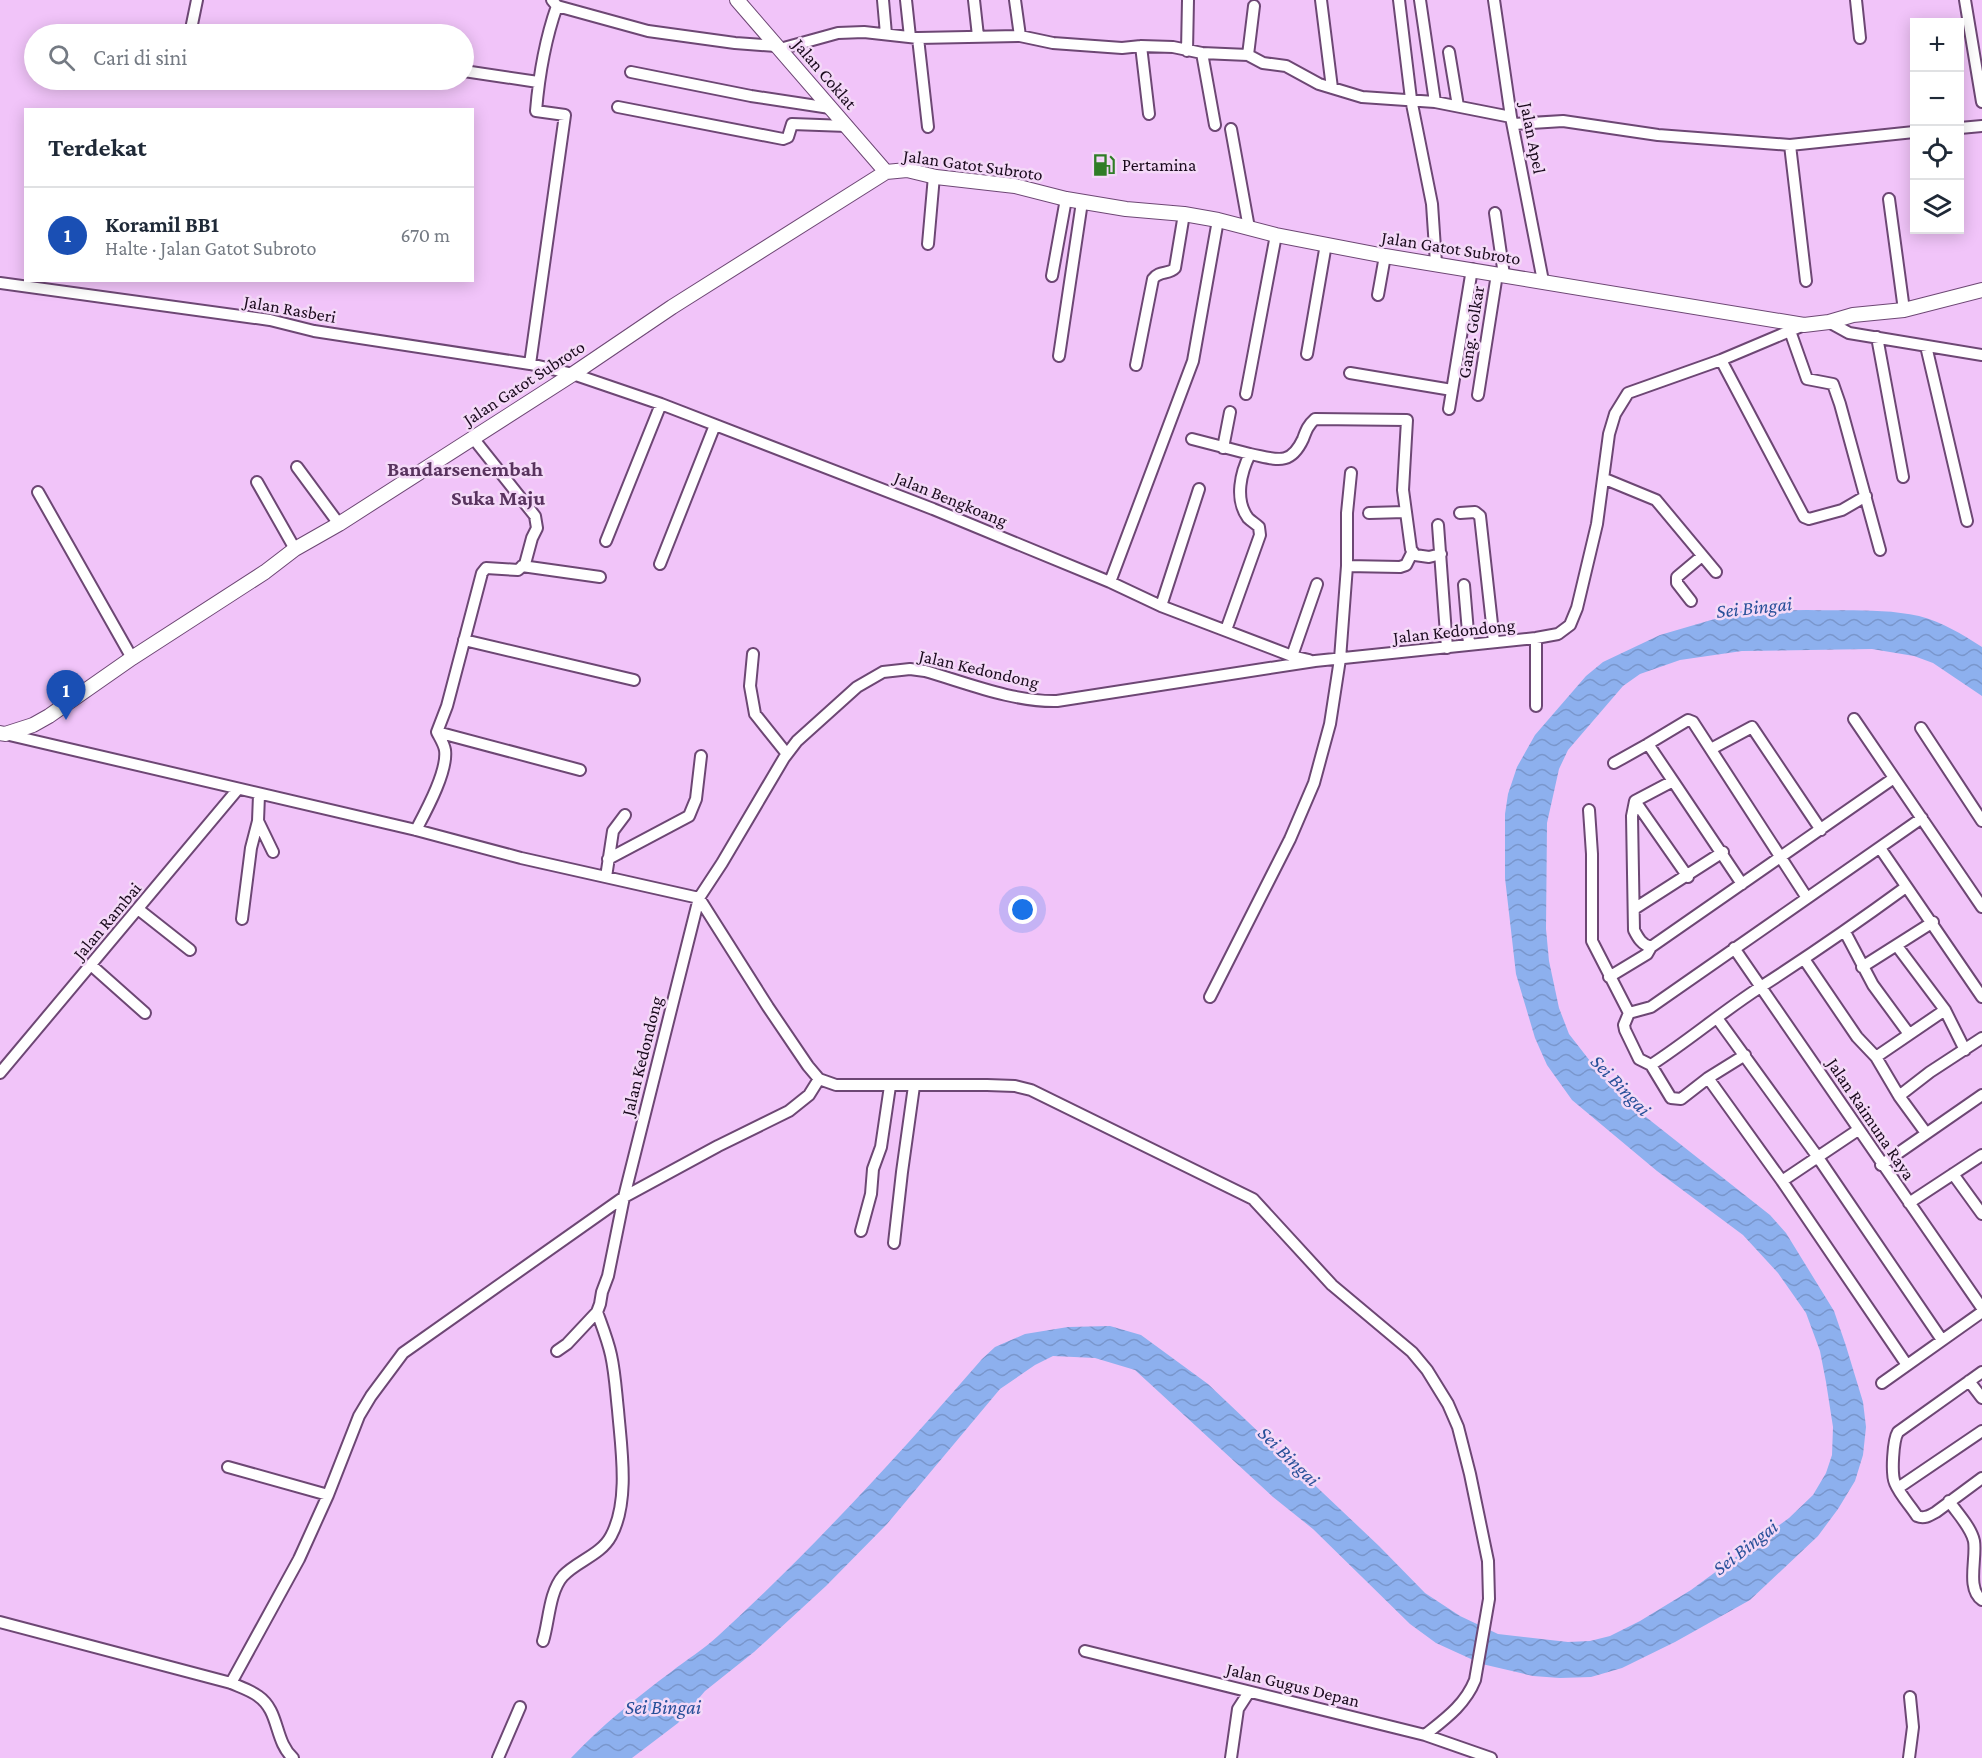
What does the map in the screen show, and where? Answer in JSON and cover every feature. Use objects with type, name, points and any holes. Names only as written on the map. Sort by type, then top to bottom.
[{"type":"main road","name":"Jalan Coklat","points":[[737,0],[886,171]]},
{"type":"main road","name":"Jalan Gatot Subroto","points":[[2,734],[40,721],[265,572],[295,549],[339,524],[886,171],[906,170],[934,176],[1015,186],[1066,199],[1126,209],[1184,214],[1385,256],[1804,325],[1829,322],[1853,315],[1904,310],[1982,290]]},
{"type":"street","points":[[192,24],[197,0]]},
{"type":"street","points":[[883,0],[886,34]]},
{"type":"street","points":[[906,0],[928,127]]},
{"type":"street","points":[[974,0],[978,36]]},
{"type":"street","points":[[1015,0],[1020,36]]},
{"type":"street","points":[[1187,51],[1188,0]]},
{"type":"street","points":[[1321,0],[1332,88]]},
{"type":"street","points":[[1399,0],[1411,99],[1432,204],[1436,264]]},
{"type":"street","points":[[1420,0],[1435,102]]},
{"type":"street","name":"Jalan Apel","points":[[1494,0],[1513,120],[1543,281]]},
{"type":"street","points":[[1856,0],[1860,38]]},
{"type":"street","points":[[1965,0],[1982,102]]},
{"type":"street","points":[[530,364],[565,115],[536,111],[538,82],[554,3],[648,31],[778,47],[838,33],[864,32],[914,38],[1020,36],[1053,43],[1122,48],[1173,47],[1202,53],[1248,55],[1263,63],[1286,66],[1319,84],[1362,97],[1435,102],[1513,120],[1563,121],[1658,135],[1790,145],[1910,132]]},
{"type":"street","points":[[1248,55],[1254,6]]},
{"type":"street","points":[[1141,46],[1149,114]]},
{"type":"street","points":[[1449,52],[1458,106]]},
{"type":"street","points":[[1202,53],[1215,125]]},
{"type":"street","points":[[474,72],[538,82]]},
{"type":"street","points":[[632,72],[751,96],[830,108]]},
{"type":"street","points":[[618,107],[783,139],[788,137],[792,124],[847,126]]},
{"type":"street","points":[[1964,128],[1982,126]]},
{"type":"street","points":[[1232,129],[1249,228]]},
{"type":"street","points":[[1790,145],[1806,281]]},
{"type":"street","points":[[928,244],[934,176]]},
{"type":"street","points":[[1052,276],[1066,199]]},
{"type":"street","points":[[1889,199],[1904,310]]},
{"type":"street","points":[[1059,356],[1082,202]]},
{"type":"street","name":"Gang. Golkar","points":[[1478,395],[1501,275],[1496,213]]},
{"type":"street","points":[[1136,365],[1153,279],[1160,273],[1173,271],[1175,268],[1184,214]]},
{"type":"street","points":[[1110,582],[1193,362],[1218,220]]},
{"type":"street","points":[[1246,394],[1276,235]]},
{"type":"street","points":[[1307,354],[1326,243]]},
{"type":"street","points":[[1378,296],[1385,256]]},
{"type":"street","points":[[1449,410],[1472,269]]},
{"type":"street","name":"Jalan Rasberi","points":[[0,284],[270,320],[314,331],[530,364],[573,374]]},
{"type":"street","points":[[1829,322],[1849,333],[1982,355]]},
{"type":"street","name":"Jalan Kedondong","points":[[597,1312],[608,1276],[624,1197],[699,898],[787,754],[797,741],[857,687],[883,672],[910,669],[925,671],[1013,696],[1037,701],[1057,701],[1315,661],[1558,634],[1570,625],[1580,597],[1597,524],[1605,479],[1609,434],[1615,414],[1628,393],[1720,360],[1804,325]]},
{"type":"street","points":[[1790,331],[1807,379],[1833,384],[1880,550]]},
{"type":"street","points":[[1876,338],[1903,477]]},
{"type":"street","points":[[1926,346],[1967,521]]},
{"type":"street","points":[[1720,360],[1804,517],[1809,519],[1842,510],[1866,496]]},
{"type":"street","points":[[1350,373],[1452,390]]},
{"type":"street","name":"Jalan Bengkoang","points":[[573,374],[661,404],[933,508],[1110,582],[1161,606],[1292,656],[1315,661]]},
{"type":"street","points":[[606,541],[661,404]]},
{"type":"street","points":[[1222,448],[1230,412]]},
{"type":"street","points":[[1192,439],[1274,459],[1290,458],[1308,426],[1318,418],[1407,420],[1403,490],[1412,552],[1406,566],[1347,566]]},
{"type":"street","points":[[660,564],[715,425]]},
{"type":"street","points":[[416,830],[441,774],[445,747],[438,732],[482,573],[486,568],[518,570],[525,564],[537,528],[536,518],[473,438]]},
{"type":"street","points":[[1226,630],[1260,535],[1259,527],[1246,514],[1240,485],[1244,466],[1250,454]]},
{"type":"street","points":[[297,467],[339,524]]},
{"type":"street","points":[[1210,997],[1290,839],[1314,783],[1330,724],[1340,659],[1351,473]]},
{"type":"street","points":[[1605,479],[1656,500],[1716,572]]},
{"type":"street","points":[[257,482],[295,549]]},
{"type":"street","points":[[1161,606],[1198,489]]},
{"type":"street","points":[[38,492],[132,658]]},
{"type":"street","points":[[1369,513],[1405,512]]},
{"type":"street","points":[[1460,513],[1475,512],[1480,516],[1494,642]]},
{"type":"street","points":[[1438,525],[1447,648]]},
{"type":"street","points":[[1412,552],[1415,555],[1429,557],[1441,554]]},
{"type":"street","points":[[1691,601],[1677,583],[1677,577],[1702,556]]},
{"type":"street","points":[[522,566],[600,577]]},
{"type":"street","points":[[1292,656],[1317,584]]},
{"type":"street","points":[[1464,585],[1469,644]]},
{"type":"street","points":[[1536,638],[1536,706]]},
{"type":"street","points":[[464,640],[634,680]]},
{"type":"street","points":[[753,654],[750,686],[755,714],[787,754]]},
{"type":"street","points":[[1854,719],[1922,818],[1978,891],[1982,907]]},
{"type":"street","points":[[1614,763],[1690,720],[1807,898]]},
{"type":"street","points":[[1711,749],[1752,727],[1821,830]]},
{"type":"street","points":[[1921,728],[1982,821]]},
{"type":"street","points":[[438,732],[580,770]]},
{"type":"street","points":[[2,734],[699,898],[768,1007],[819,1079],[836,1085],[951,1084],[1015,1086],[1031,1090],[1252,1199],[1332,1285],[1412,1352],[1427,1370],[1448,1404],[1458,1427],[1488,1561],[1489,1590],[1486,1621],[1471,1690],[1456,1709],[1425,1735]]},
{"type":"street","points":[[1648,744],[1723,852],[1742,884]]},
{"type":"street","points":[[608,859],[689,816],[696,799],[701,756]]},
{"type":"street","points":[[1609,978],[1647,954],[1651,948],[1894,778]]},
{"type":"street","points":[[1635,801],[1673,781]]},
{"type":"street","name":"Jalan Rambai","points":[[0,1073],[238,789]]},
{"type":"street","points":[[242,919],[251,848],[258,821],[259,795]]},
{"type":"street","points":[[1635,801],[1688,877]]},
{"type":"street","points":[[1635,801],[1632,816],[1634,930],[1640,940],[1651,948]]},
{"type":"street","points":[[1589,810],[1592,854],[1592,941],[1629,1013]]},
{"type":"street","points":[[606,877],[613,831],[625,815]]},
{"type":"street","points":[[1629,1013],[1652,1006],[1922,818]]},
{"type":"street","points":[[258,821],[273,852]]},
{"type":"street","points":[[1880,848],[1933,922],[1982,997]]},
{"type":"street","points":[[1634,909],[1688,877],[1723,852]]},
{"type":"street","points":[[1651,1065],[1760,987],[1845,932],[1906,887]]},
{"type":"street","points":[[138,909],[190,950]]},
{"type":"street","points":[[1862,967],[1933,922]]},
{"type":"street","points":[[1845,932],[1862,967],[1909,1034]]},
{"type":"street","points":[[1897,946],[1945,1010],[1965,1050]]},
{"type":"street","name":"Jalan Raimuna Raya","points":[[1734,948],[1982,1310]]},
{"type":"street","points":[[1804,959],[1857,1037],[1876,1057],[1899,1096],[1926,1132]]},
{"type":"street","points":[[91,965],[145,1013]]},
{"type":"street","points":[[1876,1057],[1945,1010]]},
{"type":"street","points":[[1629,1013],[1624,1025],[1627,1036],[1639,1059],[1651,1065],[1671,1098],[1684,1097],[1708,1078],[1745,1055]]},
{"type":"street","points":[[1717,1018],[1817,1156],[1942,1340]]},
{"type":"street","points":[[1899,1096],[1948,1059],[1982,1038]]},
{"type":"street","points":[[1708,1078],[1782,1181],[1908,1365]]},
{"type":"street","points":[[231,1683],[299,1559],[328,1495],[359,1416],[403,1353],[624,1197],[789,1111],[809,1095],[819,1079]]},
{"type":"street","points":[[861,1231],[871,1194],[873,1168],[881,1148],[890,1086]]},
{"type":"street","points":[[894,1243],[914,1086]]},
{"type":"street","points":[[1881,1164],[1982,1095]]},
{"type":"street","points":[[1782,1181],[1858,1130]]},
{"type":"street","points":[[1909,1203],[1982,1155]]},
{"type":"street","points":[[1953,1174],[1982,1214]]},
{"type":"street","points":[[1882,1383],[1982,1310]]},
{"type":"street","points":[[543,1641],[555,1591],[561,1578],[604,1545],[611,1536],[619,1510],[622,1461],[611,1356],[597,1312],[567,1344],[557,1351]]},
{"type":"street","points":[[1982,1372],[1898,1431],[1895,1437],[1894,1477],[1898,1488],[1920,1517],[1930,1516],[1982,1478]]},
{"type":"street","points":[[1969,1381],[1982,1398]]},
{"type":"street","points":[[1898,1488],[1982,1431]]},
{"type":"street","points":[[228,1467],[328,1495]]},
{"type":"street","points":[[1949,1501],[1973,1537],[1974,1587],[1978,1597],[1982,1600]]},
{"type":"street","points":[[0,1622],[231,1683],[258,1695],[273,1713],[281,1743],[293,1758]]},
{"type":"street","name":"Jalan Gugus Depan","points":[[1085,1652],[1425,1735],[1491,1758]]},
{"type":"street","points":[[1231,1758],[1238,1709],[1249,1692]]},
{"type":"street","points":[[1909,1758],[1913,1727],[1910,1696]]},
{"type":"street","points":[[498,1758],[520,1707]]},
{"type":"water","name":"Sei Bingai","points":[[1742,611],[1905,613],[1952,629],[1982,647],[1982,696],[1933,663],[1914,656],[1872,649],[1742,651],[1680,660],[1640,674],[1623,686],[1568,750],[1559,769],[1547,823],[1546,929],[1549,961],[1559,1008],[1569,1034],[1590,1061],[1632,1106],[1770,1215],[1786,1233],[1834,1311],[1863,1402],[1866,1427],[1863,1455],[1855,1481],[1818,1536],[1750,1600],[1675,1642],[1622,1668],[1591,1677],[1533,1676],[1482,1664],[1436,1643],[1410,1624],[1313,1529],[1273,1497],[1135,1370],[1095,1358],[1053,1356],[1035,1365],[1000,1389],[887,1524],[826,1586],[754,1652],[705,1691],[678,1723],[632,1758],[571,1758],[619,1713],[718,1636],[854,1502],[982,1359],[995,1347],[1025,1334],[1068,1327],[1110,1326],[1141,1335],[1208,1384],[1379,1546],[1425,1593],[1460,1616],[1498,1634],[1568,1642],[1590,1641],[1610,1636],[1691,1590],[1789,1518],[1813,1495],[1826,1473],[1832,1455],[1833,1427],[1826,1382],[1820,1351],[1806,1313],[1778,1273],[1743,1235],[1657,1171],[1572,1100],[1547,1065],[1535,1038],[1516,974],[1505,878],[1505,814],[1508,794],[1517,767],[1535,735],[1586,676],[1603,662],[1660,635]]},
{"type":"place","name":"Pertamina","points":[[1104,165]]},
{"type":"place","name":"Koramil BB1","points":[[66,720]]},
{"type":"district","name":"Bandarsenembah","points":[[465,469]]},
{"type":"district","name":"Suka Maju","points":[[498,498]]}]
